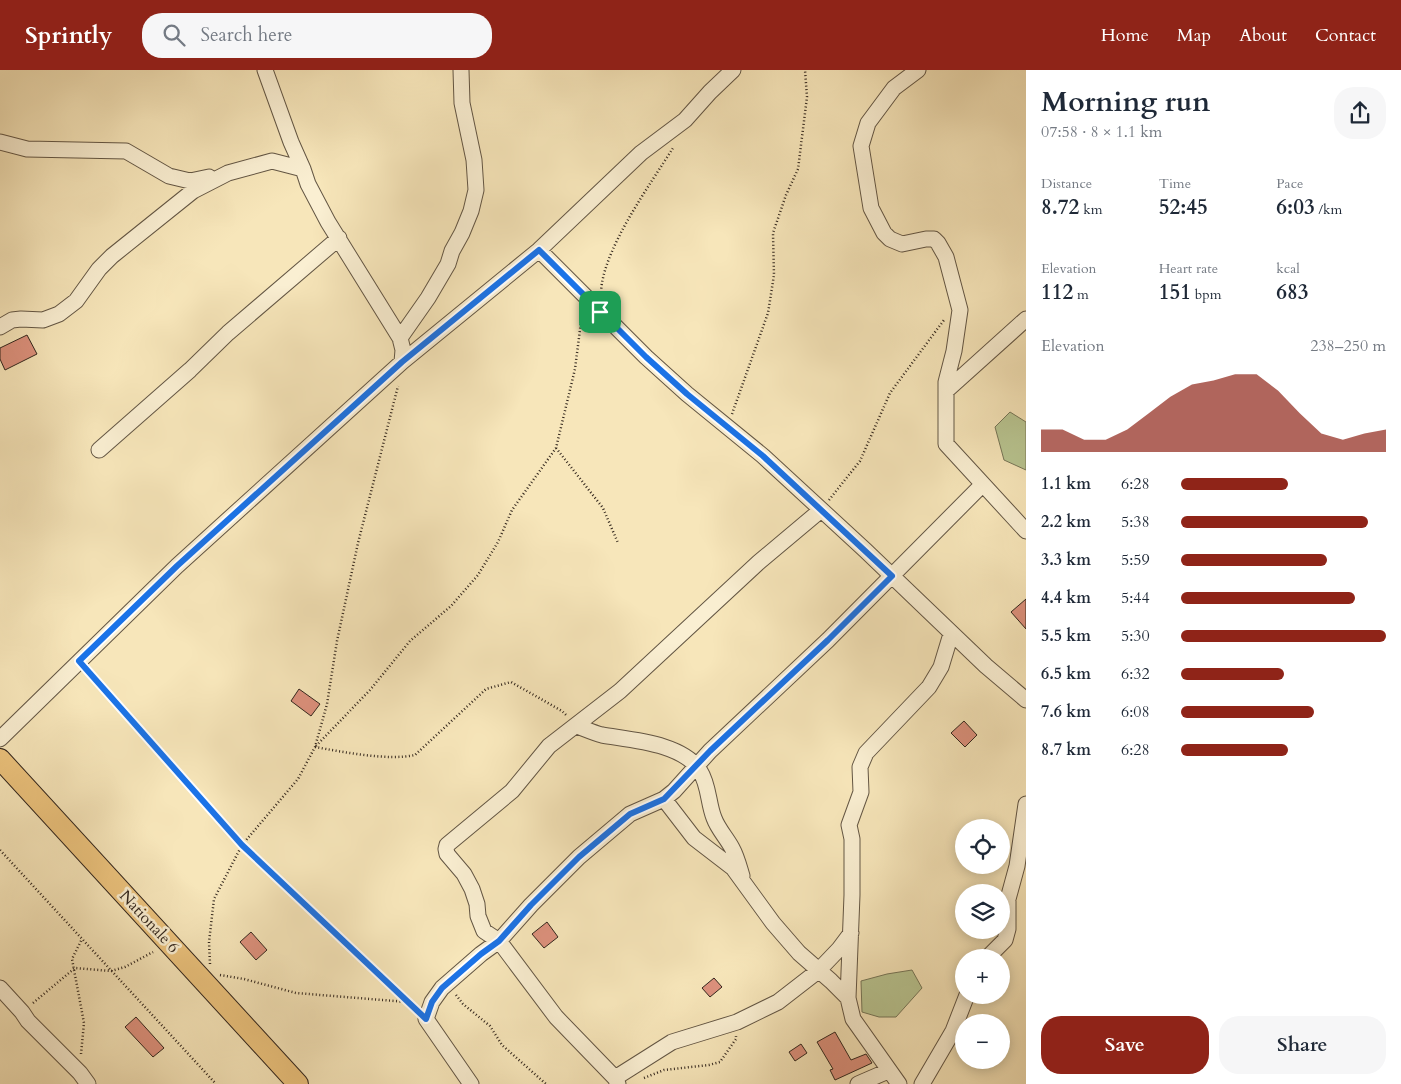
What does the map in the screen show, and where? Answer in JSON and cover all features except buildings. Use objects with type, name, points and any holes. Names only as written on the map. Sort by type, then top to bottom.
[{"type":"main road","name":"Nationale 6","points":[[0,759],[170,943],[210,981],[298,1084]]},
{"type":"street","points":[[265,70],[308,184],[328,222],[400,338],[403,350],[402,362]]},
{"type":"street","points":[[400,338],[428,298],[448,264],[452,251],[471,212],[476,190],[474,160],[462,103],[461,70]]},
{"type":"street","points":[[0,739],[177,566],[402,362],[539,250],[641,153],[685,120],[733,70]]},
{"type":"street","points":[[918,70],[894,88],[868,123],[861,146],[871,208],[884,233],[890,239],[902,244],[934,239],[946,257],[960,310],[954,351],[946,382],[946,444],[1026,531]]},
{"type":"street","points":[[0,142],[26,149],[126,151],[169,176],[190,181],[272,161],[303,168]]},
{"type":"street","points":[[0,327],[12,320],[43,320],[60,314],[76,301],[99,269],[112,256],[193,191],[228,172]]},
{"type":"street","points":[[99,450],[190,370],[243,320],[339,238]]},
{"type":"street","points":[[539,250],[600,312],[687,394],[763,456],[892,576],[951,634],[1026,700]]},
{"type":"street","points":[[946,391],[1026,319]]},
{"type":"street","points":[[471,1084],[426,1019],[432,1002],[442,988],[499,941],[531,905],[579,857],[630,814],[664,799],[750,712],[828,640],[982,485]]},
{"type":"street","points":[[821,510],[759,562],[620,691],[549,746],[512,791],[447,845],[446,849],[447,854],[464,874],[472,889],[481,925],[489,936],[499,941],[556,1018],[617,1081],[672,1042],[737,1022],[778,1002],[818,971],[852,933]]},
{"type":"street","points":[[899,1084],[853,1019],[848,998],[852,933],[852,839],[850,825],[861,792],[860,767],[866,753],[929,687],[941,666],[951,634]]},
{"type":"street","points":[[577,726],[600,734],[660,746],[681,755],[696,765],[705,783],[714,821],[736,856],[742,880]]},
{"type":"street","points":[[664,799],[694,838],[733,868],[773,923],[799,953],[818,971],[831,980],[848,998]]},
{"type":"street","points":[[996,949],[1005,940],[1008,929],[1008,899],[1017,866],[1026,804]]},
{"type":"street","points":[[0,988],[28,1021],[84,1078]]},
{"type":"street","points":[[922,1084],[953,1032],[964,1004]]},
{"type":"street","points":[[858,1084],[888,1071]]},
{"type":"path","points":[[728,427],[768,313],[774,275],[773,232],[786,195],[798,169],[807,97],[805,70]]},
{"type":"path","points":[[600,312],[601,286],[610,254],[674,147]]},
{"type":"path","points":[[315,747],[370,690],[410,641],[451,606],[478,575],[498,542],[512,510],[556,448],[574,369],[585,296]]},
{"type":"path","points":[[821,510],[860,461],[890,393],[945,318]]},
{"type":"path","points":[[402,362],[398,387],[358,543],[337,641],[327,704],[315,747],[298,779],[242,845],[214,900],[209,942],[210,981],[244,979],[296,993],[408,1002]]},
{"type":"path","points":[[556,448],[603,508],[618,543]]},
{"type":"path","points":[[79,661],[242,845],[426,1019]]},
{"type":"path","points":[[315,747],[358,754],[406,757],[415,755],[486,688],[511,682],[562,711],[577,726]]},
{"type":"path","points":[[0,850],[216,1084]]},
{"type":"path","points":[[82,939],[72,959],[84,1023],[84,1078]]},
{"type":"path","points":[[22,1012],[75,968],[112,970],[125,967],[170,943]]},
{"type":"path","points":[[449,983],[464,1004],[490,1026],[502,1045],[546,1084]]},
{"type":"path","points":[[637,1080],[664,1070],[710,1066],[720,1062],[736,1039],[737,1022]]},
{"type":"green space","points":[[1010,412],[1026,422],[1026,470],[1004,460],[995,427]]},
{"type":"green space","points":[[912,970],[922,988],[896,1017],[879,1017],[862,1012],[861,981]]},
{"type":"route","points":[[539,250],[600,312],[646,357],[687,394],[763,456],[892,576],[828,640],[710,751],[674,791],[664,799],[630,814],[579,857],[531,905],[499,941],[442,988],[432,1002],[426,1019],[242,845],[79,661],[177,566],[402,362],[539,250]]}]
